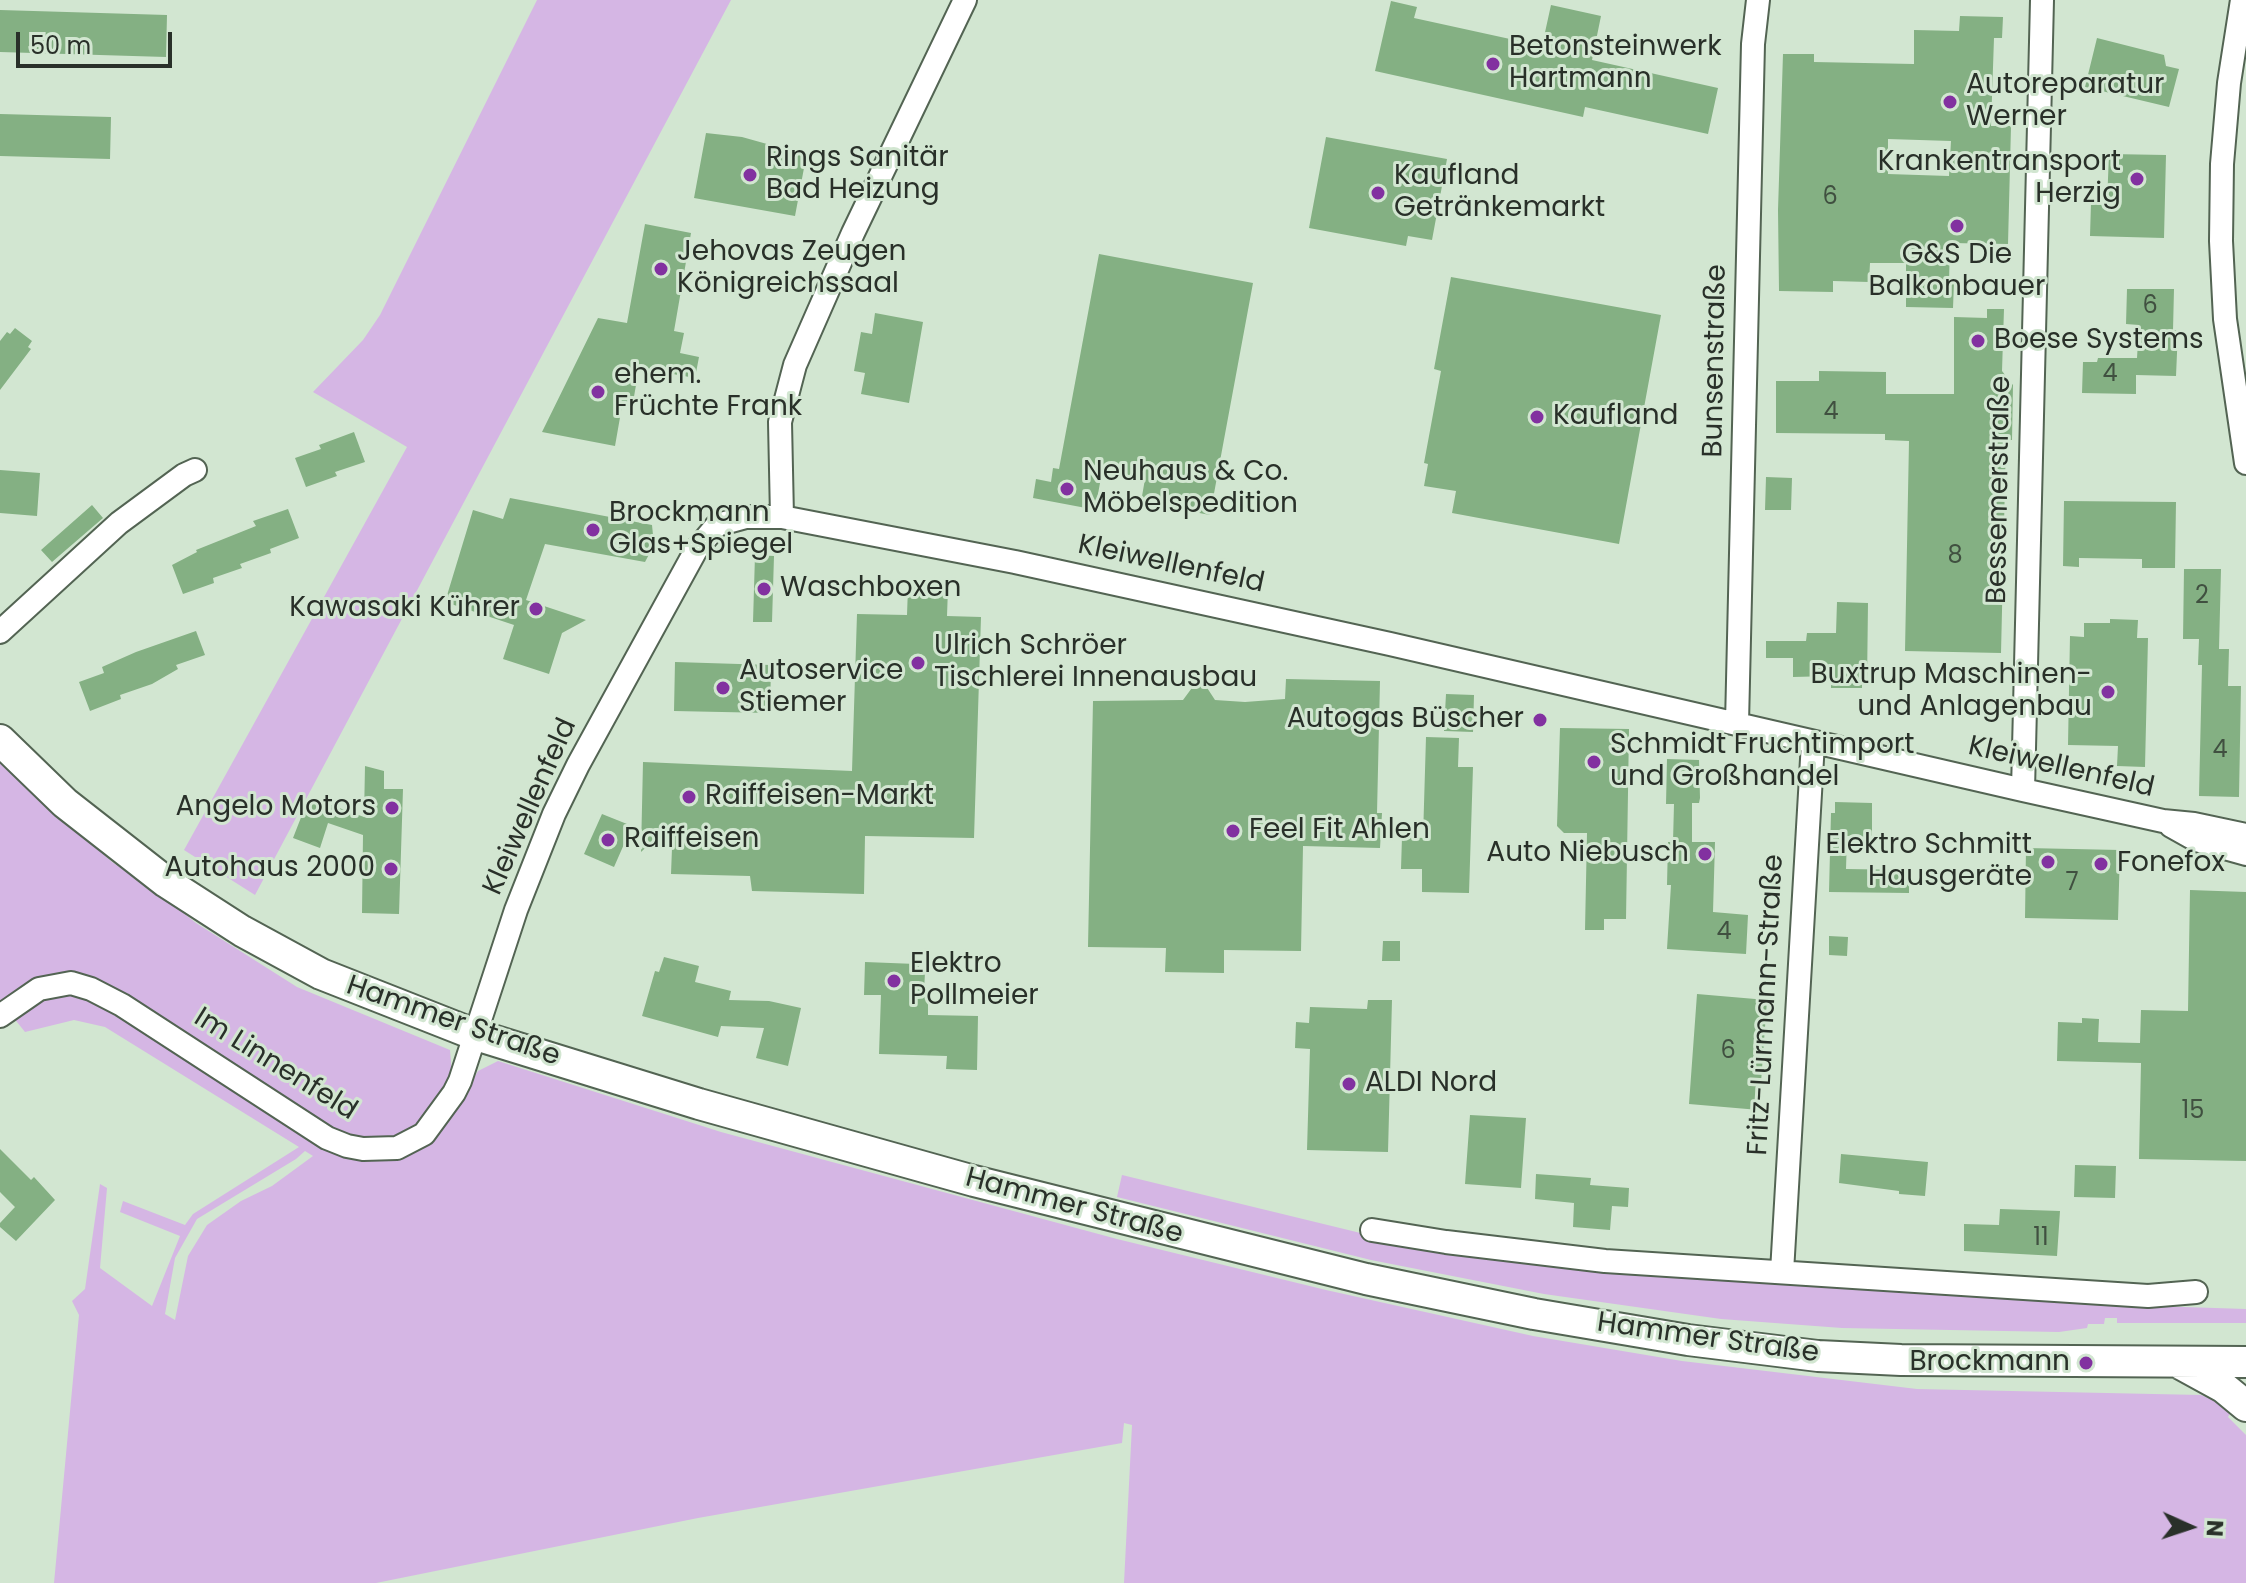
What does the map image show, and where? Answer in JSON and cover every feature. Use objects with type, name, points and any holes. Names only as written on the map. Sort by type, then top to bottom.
[{"type":"main road","name":"Hammer Straße","points":[[0,740],[65,803],[144,866],[242,931],[321,974],[476,1035],[699,1104],[974,1181],[1351,1276],[1534,1314],[1688,1340],[1818,1356],[1901,1360],[2246,1362]]},
{"type":"main road","points":[[2179,1363],[2223,1387],[2246,1406]]},
{"type":"street","points":[[782,517],[780,422],[795,365],[853,233],[965,0]]},
{"type":"street","name":"Bunsenstraße","points":[[1737,723],[1753,44],[1758,0]]},
{"type":"street","name":"Bessemerstraße","points":[[2023,790],[2042,0]]},
{"type":"street","points":[[2242,0],[2225,124],[2221,241],[2225,319],[2246,463]]},
{"type":"street","points":[[0,632],[119,523],[195,470]]},
{"type":"street","name":"Kleiwellenfeld","points":[[476,1035],[516,910],[554,814],[696,550],[717,525],[746,517],[782,517],[1186,598],[2023,790],[2163,821],[2246,835]]},
{"type":"street","name":"Fritz-Lürmann-Straße","points":[[1782,1272],[1813,742]]},
{"type":"street","name":"Kleiwellenfeld","points":[[2163,821],[2196,840],[2246,854]]},
{"type":"street","name":"Im Linnenfeld","points":[[0,1016],[39,989],[71,983],[91,989],[122,1005],[327,1138],[363,1149],[397,1148],[424,1134],[454,1093],[476,1035]]},
{"type":"street","points":[[1372,1230],[1530,1253],[1782,1272],[2148,1296],[2196,1292]]},
{"type":"shaded area","points":[[537,0],[731,0],[255,895],[184,850],[407,447],[313,392],[363,340],[380,315]]},
{"type":"shaded area","points":[[0,760],[112,862],[196,923],[297,987],[450,1050],[452,1075],[434,1110],[409,1131],[385,1141],[362,1139],[332,1130],[74,973],[59,972],[34,983],[0,1007]]},
{"type":"shaded area","points":[[69,993],[91,998],[327,1148],[398,1156],[462,1099],[478,1071],[498,1061],[721,1132],[1117,1239],[1533,1336],[1682,1361],[1917,1389],[2201,1395],[2233,1408],[2228,1417],[2246,1435],[2246,1583],[1124,1583],[1132,1425],[1124,1423],[1122,1443],[698,1518],[376,1583],[54,1583],[79,1315],[72,1301],[85,1289],[100,1184],[107,1188],[100,1268],[152,1306],[180,1236],[120,1212],[123,1201],[185,1225],[193,1214],[299,1147],[105,1027],[74,1020],[25,1032],[13,1017],[42,998]],"holes":[[[305,1151],[313,1156],[272,1186],[241,1201],[207,1225],[188,1256],[175,1320],[165,1314],[175,1258],[197,1219]]]},
{"type":"shaded area","points":[[1122,1175],[1414,1246],[2152,1306],[2246,1309],[2246,1323],[2117,1323],[2117,1318],[2105,1318],[2104,1324],[2088,1324],[2087,1328],[2059,1332],[1842,1328],[1721,1319],[1544,1294],[1371,1260],[1117,1197]]},
{"type":"building","name":"Betonsteinwerk Hartmann","points":[[1391,1],[1417,7],[1414,18],[1542,46],[1551,5],[1601,16],[1592,60],[1718,88],[1708,134],[1585,107],[1583,117],[1375,71]]},
{"type":"building","points":[[0,10],[167,15],[166,57],[0,52]]},
{"type":"building","points":[[1960,16],[2003,17],[2002,38],[1994,38],[1991,126],[2011,126],[2008,244],[1950,243],[1949,282],[1954,282],[1953,308],[1906,307],[1906,263],[1870,263],[1869,282],[1833,281],[1833,292],[1779,291],[1783,54],[1814,54],[1814,62],[1914,64],[1914,30],[1959,31]],"holes":[[[1888,139],[1951,141],[1949,176],[1888,174]]]},
{"type":"building","points":[[2097,38],[2164,55],[2166,66],[2179,69],[2169,107],[2085,87]]},
{"type":"building","points":[[0,114],[111,117],[110,159],[0,156]]},
{"type":"building","name":"Rings Sanitär Bad Heizung","points":[[706,133],[742,137],[767,144],[786,157],[786,148],[807,152],[795,216],[694,198]]},
{"type":"building","name":"Kaufland Getränkemarkt","points":[[1326,137],[1447,159],[1432,240],[1408,236],[1406,246],[1309,228]]},
{"type":"building","name":"Krankentransport Herzig","points":[[2109,154],[2166,155],[2164,238],[2090,236],[2091,203],[2107,203]]},
{"type":"building","name":"ehem. Früchte Frank","points":[[645,224],[691,233],[674,331],[684,333],[680,353],[699,357],[695,378],[639,368],[632,408],[622,406],[615,446],[542,432],[598,318],[627,323]]},
{"type":"building","points":[[1099,254],[1253,283],[1210,515],[1141,502],[1145,479],[1102,472],[1096,505],[1089,503],[1086,508],[1033,498],[1036,479],[1051,482],[1053,468],[1059,469]]},
{"type":"building","name":"Kaufland","points":[[1451,277],[1661,315],[1619,544],[1452,513],[1456,491],[1424,486],[1428,464],[1424,463],[1441,371],[1434,369]]},
{"type":"building","points":[[2127,289],[2174,289],[2173,330],[2178,330],[2176,376],[2136,375],[2136,394],[2082,393],[2083,362],[2097,362],[2098,358],[2137,358],[2139,325],[2126,324]]},
{"type":"building","points":[[1987,309],[2004,309],[2002,371],[2013,385],[2012,440],[2006,440],[2001,653],[1905,651],[1909,441],[1885,440],[1885,434],[1776,433],[1776,381],[1819,381],[1819,371],[1886,372],[1886,394],[1954,394],[1954,317],[1987,318]]},
{"type":"building","points":[[875,313],[923,322],[909,403],[861,394],[865,373],[854,371],[861,332],[872,334]]},
{"type":"building","points":[[15,328],[32,341],[28,347],[31,349],[0,390],[0,341]]},
{"type":"building","points":[[354,432],[365,462],[335,472],[337,476],[306,487],[295,458]]},
{"type":"building","points":[[0,470],[40,473],[37,516],[0,513]]},
{"type":"building","points":[[1766,477],[1792,478],[1791,510],[1765,510]]},
{"type":"building","points":[[510,498],[652,525],[654,545],[645,562],[545,544],[526,600],[586,620],[562,633],[549,674],[503,659],[514,625],[445,602],[473,510],[503,519]]},
{"type":"building","points":[[2064,501],[2176,502],[2175,568],[2142,568],[2142,559],[2079,558],[2079,567],[2063,566]]},
{"type":"building","points":[[92,505],[103,518],[52,562],[41,550]]},
{"type":"building","points":[[288,509],[299,538],[270,549],[271,553],[240,564],[242,568],[213,578],[214,583],[183,594],[172,565],[196,550],[256,526],[253,521]]},
{"type":"building","name":"Waschboxen","points":[[755,555],[774,556],[772,622],[753,622]]},
{"type":"building","points":[[2184,569],[2221,569],[2219,649],[2229,649],[2228,686],[2241,686],[2239,797],[2199,796],[2202,665],[2198,665],[2199,639],[2183,639]]},
{"type":"building","points":[[913,582],[944,583],[948,588],[947,616],[981,617],[974,838],[865,836],[864,894],[752,891],[750,876],[671,874],[673,822],[641,852],[643,762],[852,771],[857,614],[907,615],[908,587]]},
{"type":"building","points":[[1837,602],[1868,603],[1867,684],[1862,684],[1862,688],[1831,688],[1831,676],[1793,677],[1793,658],[1766,658],[1766,641],[1806,641],[1807,633],[1836,633]]},
{"type":"building","name":"Buxtrup Maschinen- und Anlagenbau","points":[[2110,619],[2138,620],[2137,638],[2148,638],[2145,767],[2117,766],[2118,746],[2068,745],[2070,636],[2084,637],[2084,623],[2110,623]]},
{"type":"building","points":[[196,631],[205,655],[176,665],[178,669],[152,684],[120,695],[121,699],[90,711],[79,682],[104,673],[102,667],[136,652]]},
{"type":"building","name":"Autoservice Stiemer","points":[[675,662],[771,665],[770,713],[674,711]]},
{"type":"building","name":"Feel Fit Ahlen","points":[[1200,677],[1215,700],[1245,702],[1285,699],[1286,679],[1380,681],[1377,813],[1382,813],[1380,848],[1303,846],[1301,951],[1224,950],[1224,973],[1165,972],[1166,948],[1088,947],[1093,701],[1183,700]]},
{"type":"building","points":[[1446,694],[1474,695],[1473,732],[1444,731]]},
{"type":"building","points":[[1560,728],[1629,729],[1626,919],[1604,919],[1604,930],[1585,930],[1587,833],[1564,833],[1557,826]]},
{"type":"building","points":[[1426,737],[1459,738],[1458,767],[1473,767],[1469,893],[1422,892],[1422,869],[1401,869],[1402,837],[1423,838]]},
{"type":"building","points":[[1667,759],[1699,760],[1700,798],[1699,803],[1692,803],[1692,842],[1715,842],[1713,912],[1748,915],[1746,954],[1667,949],[1671,885],[1667,885],[1668,842],[1673,842],[1674,804],[1666,804]]},
{"type":"building","points":[[365,766],[384,771],[384,789],[403,789],[399,914],[362,913],[363,835],[328,823],[320,848],[293,838],[309,797],[364,817]]},
{"type":"building","points":[[1835,802],[1872,803],[1872,837],[1847,836],[1846,869],[1909,870],[1909,893],[1829,892],[1831,813],[1835,813]]},
{"type":"building","name":"Raiffeisen","points":[[602,814],[632,826],[614,867],[584,854]]},
{"type":"building","points":[[2026,848],[2120,850],[2118,920],[2025,918]]},
{"type":"building","points":[[2190,890],[2246,892],[2246,1161],[2139,1159],[2141,1063],[2057,1061],[2058,1022],[2082,1023],[2082,1018],[2099,1019],[2098,1042],[2140,1043],[2141,1010],[2188,1011]]},
{"type":"building","points":[[1829,936],[1848,937],[1847,956],[1829,955]]},
{"type":"building","points":[[1383,941],[1400,941],[1400,961],[1382,961]]},
{"type":"building","points":[[664,957],[699,966],[695,982],[731,991],[729,1000],[769,1001],[801,1008],[788,1066],[756,1058],[764,1028],[721,1026],[718,1037],[642,1016],[655,971],[659,972]]},
{"type":"building","points":[[865,962],[916,964],[925,972],[928,1015],[978,1016],[977,1070],[946,1069],[947,1056],[879,1054],[881,995],[864,995]]},
{"type":"building","points":[[1697,994],[1767,1000],[1759,1110],[1689,1104]]},
{"type":"building","name":"ALDI Nord","points":[[1368,1000],[1392,1000],[1388,1152],[1307,1150],[1310,1049],[1295,1048],[1296,1022],[1309,1023],[1310,1007],[1367,1009]]},
{"type":"building","points":[[1470,1115],[1526,1118],[1521,1188],[1465,1184]]},
{"type":"building","points":[[0,1149],[31,1180],[34,1177],[55,1200],[16,1241],[0,1227],[15,1207],[0,1192]]},
{"type":"building","points":[[1841,1154],[1928,1162],[1925,1196],[1839,1183]]},
{"type":"building","points":[[2075,1165],[2116,1166],[2115,1198],[2074,1197]]},
{"type":"building","points":[[1536,1174],[1591,1178],[1590,1185],[1629,1188],[1628,1207],[1612,1206],[1610,1230],[1573,1227],[1574,1203],[1535,1199]]},
{"type":"building","points":[[2000,1209],[2060,1211],[2057,1256],[1964,1251],[1964,1224],[1999,1225]]},
{"type":"place","name":"Betonsteinwerk Hartmann","points":[[1493,64]]},
{"type":"place","name":"Autoreparatur Werner","points":[[1950,102]]},
{"type":"place","name":"Rings Sanitär Bad Heizung","points":[[750,175]]},
{"type":"place","name":"Krankentransport Herzig","points":[[2137,179]]},
{"type":"place","name":"Kaufland Getränkemarkt","points":[[1378,193]]},
{"type":"place","name":"G&S Die Balkonbauer","points":[[1957,226]]},
{"type":"place","name":"Jehovas Zeugen Königreichssaal","points":[[661,269]]},
{"type":"place","name":"Boese Systems","points":[[1978,341]]},
{"type":"place","name":"ehem. Früchte Frank","points":[[598,392]]},
{"type":"place","name":"Kaufland","points":[[1537,417]]},
{"type":"place","name":"Neuhaus & Co. Möbelspedition","points":[[1067,489]]},
{"type":"place","name":"Brockmann Glas+Spiegel","points":[[593,530]]},
{"type":"place","name":"Waschboxen","points":[[764,589]]},
{"type":"place","name":"Kawasaki Kührer","points":[[536,609]]},
{"type":"place","name":"Ulrich Schröer Tischlerei Innenausbau","points":[[918,663]]},
{"type":"place","name":"Autoservice Stiemer","points":[[723,688]]},
{"type":"place","name":"Buxtrup Maschinen- und Anlagenbau","points":[[2108,692]]},
{"type":"place","name":"Autogas Büscher","points":[[1540,720]]},
{"type":"place","name":"Schmidt Fruchtimport und Großhandel","points":[[1594,762]]},
{"type":"place","name":"Raiffeisen-Markt","points":[[689,797]]},
{"type":"place","name":"Angelo Motors","points":[[392,808]]},
{"type":"place","name":"Feel Fit Ahlen","points":[[1233,831]]},
{"type":"place","name":"Raiffeisen","points":[[608,840]]},
{"type":"place","name":"Auto Niebusch","points":[[1705,854]]},
{"type":"place","name":"Elektro Schmitt Hausgeräte","points":[[2048,862]]},
{"type":"place","name":"Fonefox","points":[[2101,864]]},
{"type":"place","name":"Autohaus 2000","points":[[391,869]]},
{"type":"place","name":"Elektro Pollmeier","points":[[894,981]]},
{"type":"place","name":"ALDI Nord","points":[[1349,1084]]},
{"type":"place","name":"Brockmann","points":[[2086,1363]]}]
